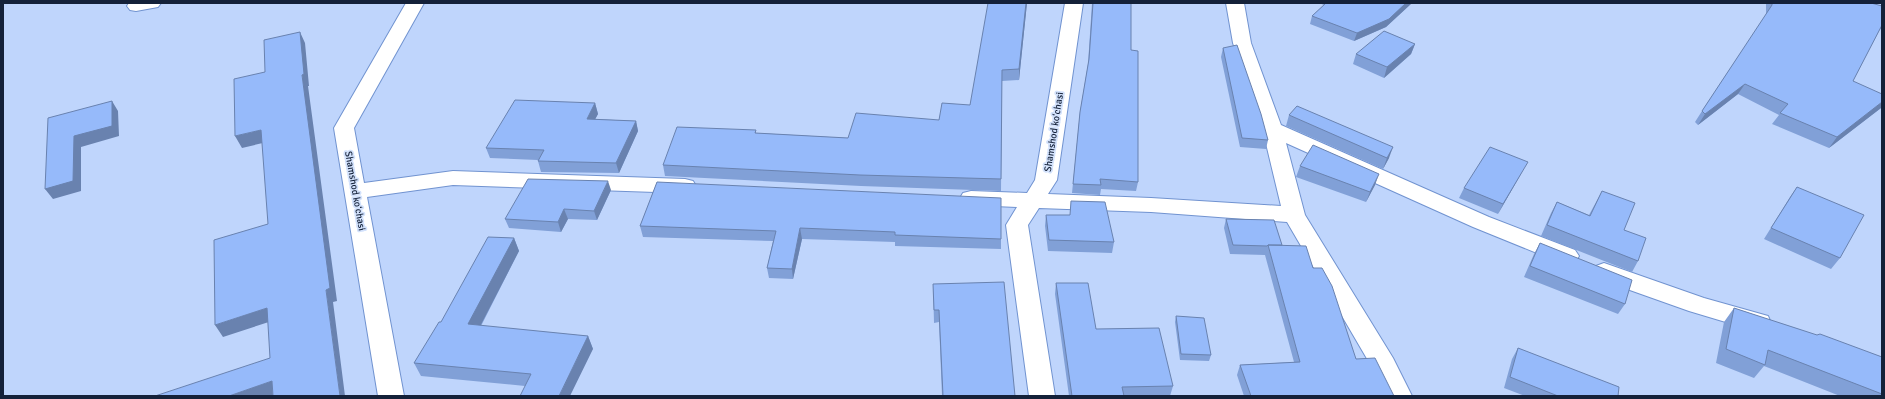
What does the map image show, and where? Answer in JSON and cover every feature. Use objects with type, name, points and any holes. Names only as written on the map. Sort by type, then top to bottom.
[{"type":"street","name":"Shamshod koʻchasi","points":[[391,396],[344,128],[415,3]]},
{"type":"street","name":"Shamshod koʻchasi","points":[[1042,396],[1017,225],[1046,180],[1074,3]]},
{"type":"street","points":[[1235,3],[1242,42],[1272,128],[1294,215],[1384,365],[1399,396]]},
{"type":"street","points":[[1272,128],[1481,222],[1628,281],[1777,329]]},
{"type":"street","points":[[355,191],[453,178],[620,182],[706,187]]},
{"type":"street","points":[[955,198],[1150,205],[1294,215]]},
{"type":"building","points":[[988,3],[1026,3],[1019,69],[1002,70],[1001,179],[860,175],[663,165],[677,127],[756,130],[755,133],[848,138],[856,113],[939,120],[942,103],[970,105]]},
{"type":"building","points":[[1093,3],[1131,3],[1131,50],[1138,51],[1138,182],[1100,179],[1101,185],[1073,184],[1080,112],[1089,59]]},
{"type":"building","points":[[1326,3],[1406,3],[1389,19],[1357,33],[1312,16]]},
{"type":"building","points":[[1772,3],[1871,3],[1882,6],[1882,25],[1853,81],[1882,94],[1882,102],[1837,137],[1780,113],[1788,104],[1745,84],[1705,114],[1702,111]]},
{"type":"building","points":[[1384,31],[1415,44],[1387,67],[1356,54]]},
{"type":"building","points":[[300,32],[304,74],[302,75],[330,288],[326,290],[340,396],[273,396],[272,381],[229,396],[155,396],[270,358],[267,308],[215,325],[214,240],[268,224],[261,130],[235,136],[234,79],[265,72],[264,40]]},
{"type":"building","points":[[1237,45],[1261,114],[1268,140],[1242,138],[1223,48]]},
{"type":"building","points":[[515,100],[595,103],[587,119],[636,121],[616,163],[538,161],[544,150],[486,148]]},
{"type":"building","points":[[112,101],[112,126],[74,136],[73,181],[45,189],[48,118]]},
{"type":"building","points":[[1297,106],[1393,147],[1387,158],[1289,115]]},
{"type":"building","points":[[1313,145],[1379,174],[1370,192],[1300,166]]},
{"type":"building","points":[[1490,147],[1528,162],[1503,204],[1464,188]]},
{"type":"building","points":[[528,179],[608,181],[594,211],[564,209],[558,222],[505,219]]},
{"type":"building","points":[[657,182],[1001,198],[1001,239],[895,235],[895,232],[800,228],[792,269],[767,268],[776,231],[640,226]]},
{"type":"building","points":[[1797,187],[1864,215],[1840,258],[1771,228]]},
{"type":"building","points":[[1602,191],[1635,203],[1624,230],[1646,238],[1638,261],[1547,225],[1557,202],[1590,216]]},
{"type":"building","points":[[1071,201],[1105,202],[1114,242],[1049,240],[1046,215],[1070,215]]},
{"type":"building","points":[[1226,219],[1274,220],[1282,245],[1233,245]]},
{"type":"building","points":[[488,237],[514,238],[468,324],[588,336],[559,396],[520,396],[531,374],[414,363],[439,322],[441,322]]},
{"type":"building","points":[[1540,243],[1632,280],[1625,304],[1530,266]]},
{"type":"building","points":[[1268,245],[1306,246],[1313,268],[1322,268],[1332,286],[1356,359],[1375,358],[1394,396],[1251,396],[1240,365],[1300,362]]},
{"type":"building","points":[[1004,282],[1015,396],[943,396],[939,310],[934,310],[933,284]]},
{"type":"building","points":[[1056,283],[1088,283],[1096,329],[1159,328],[1173,386],[1122,387],[1124,396],[1072,396]]},
{"type":"building","points":[[1734,308],[1817,335],[1820,334],[1882,357],[1882,394],[1768,350],[1765,365],[1726,349]]},
{"type":"building","points":[[1176,316],[1204,318],[1211,355],[1181,354]]},
{"type":"building","points":[[1518,348],[1619,387],[1618,396],[1558,396],[1510,377]]}]
